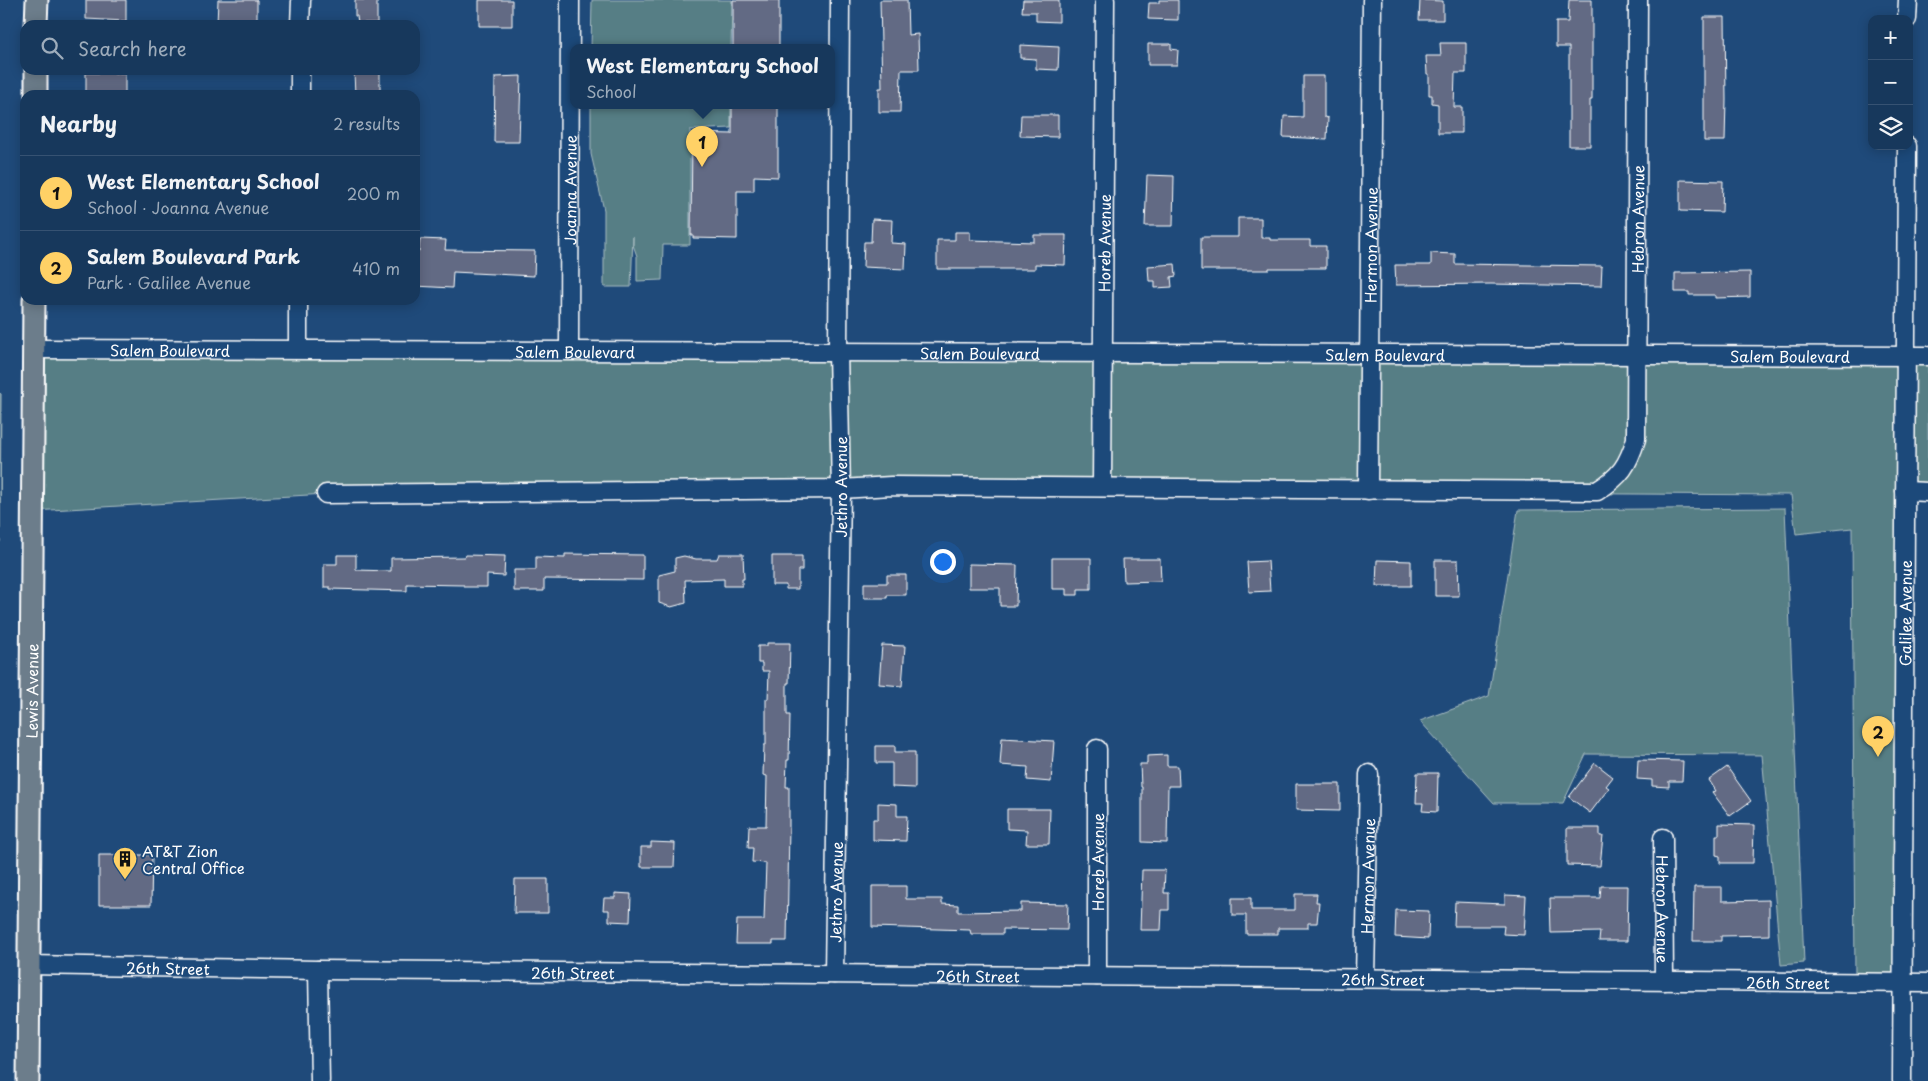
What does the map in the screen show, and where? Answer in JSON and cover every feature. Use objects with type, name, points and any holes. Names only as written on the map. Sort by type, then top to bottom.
[{"type":"main road","points":[[36,0],[36,20]]},
{"type":"main road","points":[[36,75],[36,90]]},
{"type":"main road","name":"Lewis Avenue","points":[[28,1081],[34,305]]},
{"type":"street","points":[[300,0],[300,20]]},
{"type":"street","name":"Joanna Avenue","points":[[569,350],[570,0]]},
{"type":"street","name":"Jethro Avenue","points":[[834,974],[841,489],[838,352],[840,0]]},
{"type":"street","name":"Horeb Avenue","points":[[1102,488],[1105,0]]},
{"type":"street","name":"Hermon Avenue","points":[[1368,490],[1372,0]]},
{"type":"street","name":"Hebron Avenue","points":[[1368,490],[1597,491],[1620,474],[1629,462],[1636,439],[1638,0]]},
{"type":"street","points":[[1908,0],[1908,15]]},
{"type":"street","points":[[300,75],[300,90]]},
{"type":"street","name":"Galilee Avenue","points":[[1902,1081],[1907,150]]},
{"type":"street","points":[[298,305],[298,349]]},
{"type":"street","name":"Salem Boulevard","points":[[34,349],[1928,356]]},
{"type":"street","points":[[326,494],[841,489],[891,486],[1368,490]]},
{"type":"street","points":[[1905,491],[1928,492]]},
{"type":"street","name":"Horeb Avenue","points":[[1097,976],[1098,749]]},
{"type":"street","name":"Hermon Avenue","points":[[1365,978],[1369,774]]},
{"type":"street","name":"Hebron Avenue","points":[[1663,838],[1664,980]]},
{"type":"street","name":"26th Street","points":[[28,965],[318,970],[1928,983]]},
{"type":"street","points":[[318,970],[320,1081]]},
{"type":"green space","points":[[592,0],[732,0],[731,44],[591,44]]},
{"type":"green space","points":[[591,109],[731,109],[731,128],[690,130],[690,245],[663,245],[662,280],[637,281],[637,256],[633,245],[633,236],[631,287],[604,287],[604,210],[591,154]]},
{"type":"green space","points":[[34,349],[1928,356],[1928,492],[1905,491],[1903,983],[1855,981],[1852,528],[1796,534],[1791,495],[841,489],[326,494],[33,511]]},
{"type":"green space","points":[[0,393],[1,394],[0,542]]},
{"type":"green space","points":[[1785,508],[1804,963],[1781,965],[1762,755],[1586,754],[1563,803],[1494,803],[1420,721],[1489,696],[1518,510]]},
{"type":"building","points":[[86,0],[126,0],[126,20],[86,19]]},
{"type":"building","points":[[218,0],[257,0],[257,20],[217,20]]},
{"type":"building","points":[[355,0],[377,0],[377,20],[358,20],[357,16],[355,16]]},
{"type":"building","points":[[479,0],[512,0],[512,26],[479,26]]},
{"type":"building","points":[[733,0],[779,0],[779,44],[733,44]]},
{"type":"building","points":[[880,0],[907,0],[908,35],[918,34],[919,70],[901,70],[900,112],[879,112],[879,88],[882,88]]},
{"type":"building","points":[[1023,0],[1059,0],[1059,22],[1036,21],[1036,12],[1022,12]]},
{"type":"building","points":[[1159,0],[1178,0],[1178,20],[1148,19],[1149,3],[1159,3]]},
{"type":"building","points":[[1420,0],[1443,1],[1443,20],[1419,20]]},
{"type":"building","points":[[1569,0],[1592,0],[1590,146],[1569,146],[1569,47],[1556,47],[1556,22],[1568,22]]},
{"type":"building","points":[[1704,17],[1725,17],[1725,141],[1704,141]]},
{"type":"building","points":[[1440,43],[1466,43],[1466,73],[1455,73],[1454,107],[1462,107],[1462,133],[1438,133],[1438,104],[1432,103],[1432,95],[1429,95],[1429,74],[1427,74],[1426,56],[1441,56]]},
{"type":"building","points":[[1148,44],[1171,44],[1171,49],[1178,50],[1177,65],[1148,65]]},
{"type":"building","points":[[1020,45],[1059,47],[1058,70],[1036,69],[1036,59],[1020,58]]},
{"type":"building","points":[[86,75],[125,75],[125,90],[86,90]]},
{"type":"building","points":[[354,75],[380,75],[380,90],[355,90]]},
{"type":"building","points":[[521,76],[519,142],[494,142],[495,77]]},
{"type":"building","points":[[1303,76],[1324,76],[1324,117],[1328,118],[1327,139],[1283,137],[1284,116],[1303,117]]},
{"type":"building","points":[[732,109],[778,109],[778,177],[754,176],[754,191],[737,191],[737,239],[693,238],[693,235],[691,235],[692,133],[732,134]]},
{"type":"building","points":[[1021,115],[1058,115],[1058,137],[1020,136]]},
{"type":"building","points":[[1147,175],[1174,176],[1173,226],[1145,226]]},
{"type":"building","points":[[1680,180],[1723,181],[1722,212],[1680,211]]},
{"type":"building","points":[[1238,218],[1261,218],[1261,238],[1270,238],[1270,240],[1310,240],[1310,246],[1326,246],[1326,268],[1201,270],[1201,237],[1238,237]]},
{"type":"building","points":[[872,219],[892,220],[891,243],[906,244],[905,269],[863,267],[864,242],[871,242]]},
{"type":"building","points":[[955,232],[970,232],[970,240],[1034,242],[1034,235],[1066,235],[1065,265],[1035,264],[1035,269],[937,269],[937,240],[955,240]]},
{"type":"building","points":[[420,239],[446,240],[445,250],[535,251],[534,276],[453,272],[452,288],[420,286]]},
{"type":"building","points":[[1431,253],[1455,254],[1455,264],[1602,266],[1601,286],[1396,285],[1395,265],[1431,265]]},
{"type":"building","points":[[1175,264],[1176,276],[1171,277],[1172,287],[1155,288],[1155,281],[1149,281],[1148,266]]},
{"type":"building","points":[[1750,272],[1750,297],[1715,298],[1715,295],[1689,295],[1689,292],[1675,292],[1675,273]]},
{"type":"building","points":[[565,554],[643,555],[643,580],[544,579],[544,591],[514,591],[514,570],[536,570],[536,557],[565,558]]},
{"type":"building","points":[[719,554],[743,554],[744,579],[742,579],[742,586],[724,586],[724,579],[685,580],[686,603],[671,607],[659,603],[659,575],[675,571],[675,558],[684,556],[696,559],[717,559]]},
{"type":"building","points":[[337,555],[356,555],[356,570],[391,571],[391,558],[465,557],[466,555],[505,556],[504,576],[487,575],[487,587],[407,584],[407,591],[330,589],[330,587],[324,587],[324,564],[337,564]]},
{"type":"building","points":[[772,556],[802,556],[802,570],[798,570],[798,589],[786,589],[786,585],[772,585]]},
{"type":"building","points":[[1052,558],[1091,558],[1091,589],[1078,589],[1078,595],[1066,595],[1066,589],[1052,589]]},
{"type":"building","points":[[1123,559],[1160,559],[1161,581],[1124,582]]},
{"type":"building","points":[[1377,560],[1411,561],[1411,586],[1376,586]]},
{"type":"building","points":[[1435,560],[1458,560],[1459,596],[1435,596]]},
{"type":"building","points":[[1268,561],[1270,591],[1249,592],[1247,562]]},
{"type":"building","points":[[969,564],[1017,565],[1016,606],[1000,606],[1000,588],[969,588]]},
{"type":"building","points":[[887,575],[906,575],[906,595],[887,595],[887,598],[864,598],[864,583],[887,583]]},
{"type":"building","points":[[767,643],[790,643],[789,683],[787,683],[787,715],[790,715],[786,787],[789,787],[787,941],[773,941],[773,944],[736,944],[737,920],[764,920],[766,863],[752,862],[753,848],[748,848],[749,826],[766,826],[767,776],[763,775],[769,671],[762,671],[762,663],[758,663],[758,646],[767,646]]},
{"type":"building","points":[[882,645],[905,646],[902,686],[879,684]]},
{"type":"building","points":[[1002,738],[1054,741],[1051,782],[1027,780],[1028,767],[1000,765]]},
{"type":"building","points":[[876,746],[895,746],[895,752],[915,752],[915,788],[892,787],[892,763],[876,763]]},
{"type":"building","points":[[1167,755],[1167,766],[1178,766],[1179,786],[1168,786],[1167,843],[1142,842],[1140,764],[1147,764],[1147,756]]},
{"type":"building","points":[[1638,760],[1683,761],[1682,781],[1669,781],[1669,787],[1652,786],[1652,780],[1637,779]]},
{"type":"building","points":[[1595,763],[1613,777],[1606,786],[1609,788],[1590,813],[1569,797]]},
{"type":"building","points":[[1727,767],[1751,801],[1730,816],[1712,792],[1716,791],[1709,780]]},
{"type":"building","points":[[1417,773],[1438,773],[1437,812],[1422,811],[1423,803],[1416,803]]},
{"type":"building","points":[[1296,784],[1340,784],[1340,811],[1296,810]]},
{"type":"building","points":[[878,803],[897,804],[897,816],[907,816],[906,841],[873,840],[873,819],[878,819]]},
{"type":"building","points":[[1007,809],[1050,809],[1049,844],[1026,844],[1027,830],[1007,829]]},
{"type":"building","points":[[1719,824],[1754,825],[1753,863],[1720,863],[1720,856],[1716,855],[1716,835],[1719,835]]},
{"type":"building","points":[[1567,828],[1600,828],[1600,836],[1603,836],[1600,866],[1567,865]]},
{"type":"building","points":[[651,842],[675,843],[674,867],[641,867],[641,847],[651,847]]},
{"type":"building","name":"AT&T Zion Central Office","points":[[99,855],[152,855],[151,905],[99,905]]},
{"type":"building","points":[[1142,870],[1165,870],[1164,893],[1169,893],[1169,910],[1162,910],[1161,930],[1140,930]]},
{"type":"building","points":[[515,879],[548,879],[548,913],[514,913]]},
{"type":"building","points":[[872,886],[906,886],[906,899],[942,899],[942,904],[958,905],[958,912],[1021,911],[1021,903],[1068,904],[1067,930],[1003,929],[1003,934],[971,934],[970,930],[872,927]]},
{"type":"building","points":[[1601,886],[1628,886],[1627,941],[1599,941],[1600,932],[1551,933],[1550,898],[1600,898]]},
{"type":"building","points":[[1694,887],[1722,887],[1722,901],[1769,900],[1769,935],[1721,936],[1721,941],[1693,941]]},
{"type":"building","points":[[615,893],[631,894],[630,922],[609,921],[609,910],[603,910],[604,898],[615,898]]},
{"type":"building","points":[[1295,894],[1317,894],[1316,902],[1319,902],[1317,923],[1308,923],[1308,928],[1278,928],[1278,934],[1246,934],[1246,915],[1232,915],[1232,898],[1251,898],[1251,910],[1295,910]]},
{"type":"building","points":[[1505,895],[1526,896],[1524,935],[1503,934],[1504,926],[1454,926],[1455,902],[1505,904]]},
{"type":"building","points":[[1396,910],[1429,911],[1428,939],[1395,937]]},
{"type":"place","name":"West Elementary School","points":[[702,167]]},
{"type":"place","name":"Salem Boulevard Park","points":[[1878,757]]},
{"type":"place","name":"AT&T Zion Central Office","points":[[125,880]]}]
